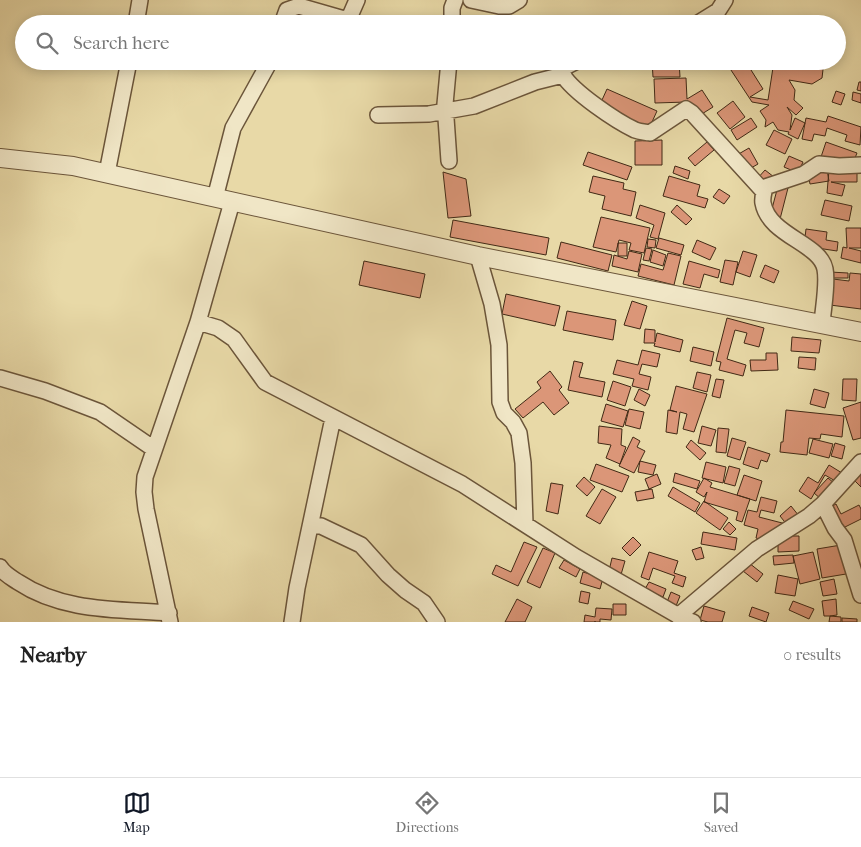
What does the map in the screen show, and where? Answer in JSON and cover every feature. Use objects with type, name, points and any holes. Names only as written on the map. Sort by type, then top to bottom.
[{"type":"street","points":[[138,15],[140,0]]},
{"type":"street","points":[[350,15],[357,0]]},
{"type":"street","points":[[452,15],[455,0]]},
{"type":"street","points":[[471,0],[499,6],[509,6],[519,0]]},
{"type":"street","points":[[712,15],[718,11],[725,0]]},
{"type":"street","points":[[285,15],[287,10],[299,6],[330,15]]},
{"type":"street","points":[[107,173],[126,70]]},
{"type":"street","points":[[0,568],[39,595],[101,610],[129,610],[170,618],[144,492],[145,477],[198,322],[224,200],[234,128],[265,70]]},
{"type":"street","points":[[448,70],[445,104],[449,161]]},
{"type":"street","points":[[564,70],[563,74],[566,80],[587,98],[619,122],[637,131],[650,133],[686,108],[764,192]]},
{"type":"street","points":[[378,115],[446,112],[474,106],[535,82],[563,74]]},
{"type":"street","points":[[0,158],[74,166],[478,256],[861,332]]},
{"type":"street","points":[[822,324],[825,269],[819,256],[777,227],[766,211],[763,201],[765,187],[804,174],[818,164],[861,166]]},
{"type":"street","points":[[478,256],[492,304],[499,345],[500,402],[504,413],[513,422],[519,433],[523,463],[525,524]]},
{"type":"street","points":[[198,322],[218,328],[234,338],[265,382],[462,484],[576,557],[678,616],[693,622]]},
{"type":"street","points":[[0,378],[46,391],[100,412],[154,449]]},
{"type":"street","points":[[292,622],[297,588],[333,418]]},
{"type":"street","points":[[678,616],[757,549],[809,516],[823,504],[861,462]]},
{"type":"street","points":[[823,504],[835,528],[844,540],[861,595]]},
{"type":"street","points":[[311,525],[321,526],[361,544],[388,575],[424,603],[437,622]]},
{"type":"building","points":[[653,70],[680,70],[680,77],[653,77]]},
{"type":"building","points":[[731,70],[751,70],[763,89],[750,97],[768,100],[773,70],[823,70],[822,78],[812,84],[789,80],[795,90],[794,100],[803,108],[796,115],[787,107],[792,115],[790,130],[795,118],[805,123],[798,139],[788,134],[789,132],[778,130],[773,122],[765,127],[766,120],[760,111],[769,105],[752,102]]},
{"type":"building","points":[[686,78],[687,99],[702,90],[713,107],[697,117],[687,100],[687,102],[655,103],[654,79]]},
{"type":"building","points":[[859,82],[861,82],[861,91],[857,90]]},
{"type":"building","points":[[607,89],[657,111],[647,133],[597,111]]},
{"type":"building","points":[[836,91],[845,94],[841,105],[832,102]]},
{"type":"building","points":[[853,92],[861,94],[861,103],[852,100]]},
{"type":"building","points":[[733,101],[745,117],[730,129],[717,113]]},
{"type":"building","points":[[828,116],[861,127],[860,145],[845,141],[847,135],[827,128],[825,136],[814,134],[812,141],[802,139],[806,118],[826,122]]},
{"type":"building","points":[[751,118],[757,127],[737,140],[731,130]]},
{"type":"building","points":[[774,130],[792,139],[785,154],[766,145]]},
{"type":"building","points":[[662,140],[662,165],[635,165],[635,141]]},
{"type":"building","points":[[707,142],[714,150],[695,166],[688,158]]},
{"type":"building","points":[[826,142],[857,153],[851,168],[821,157]]},
{"type":"building","points":[[749,148],[758,164],[739,175],[730,159]]},
{"type":"building","points":[[588,152],[632,167],[627,180],[583,165]]},
{"type":"building","points":[[789,156],[803,162],[798,173],[784,167]]},
{"type":"building","points":[[675,166],[690,171],[688,179],[673,173]]},
{"type":"building","points":[[765,170],[774,177],[766,187],[757,179]]},
{"type":"building","points":[[827,170],[829,181],[810,184],[808,173]]},
{"type":"building","points":[[829,170],[857,170],[857,182],[831,182],[845,185],[842,196],[827,193]]},
{"type":"building","points":[[443,172],[466,179],[471,216],[448,218]]},
{"type":"building","points":[[593,176],[624,183],[623,189],[636,192],[631,216],[602,209],[605,196],[589,192]]},
{"type":"building","points":[[669,176],[700,185],[697,196],[708,199],[705,208],[663,196]]},
{"type":"building","points":[[778,186],[788,188],[779,223],[769,220]]},
{"type":"building","points":[[719,189],[730,196],[724,204],[713,197]]},
{"type":"building","points":[[825,200],[852,206],[849,221],[821,215]]},
{"type":"building","points":[[640,205],[665,213],[658,239],[650,237],[654,225],[636,218]]},
{"type":"building","points":[[677,205],[692,219],[686,225],[671,212]]},
{"type":"building","points":[[601,217],[650,228],[644,253],[629,250],[631,243],[619,240],[616,252],[593,247]]},
{"type":"building","points":[[453,220],[549,238],[546,255],[450,237]]},
{"type":"building","points":[[846,228],[861,228],[861,248],[849,248],[861,251],[861,263],[841,258],[843,247],[847,248]]},
{"type":"building","points":[[806,229],[827,232],[826,240],[838,242],[837,251],[804,246]]},
{"type":"building","points":[[659,238],[684,245],[681,255],[656,248]]},
{"type":"building","points":[[648,239],[656,240],[655,248],[647,247]]},
{"type":"building","points":[[697,240],[716,248],[710,260],[692,252]]},
{"type":"building","points":[[561,242],[612,255],[608,271],[557,258]]},
{"type":"building","points":[[618,243],[627,243],[627,256],[618,256]]},
{"type":"building","points":[[646,248],[652,249],[649,261],[643,260]]},
{"type":"building","points":[[653,250],[666,255],[663,266],[650,262]]},
{"type":"building","points":[[629,251],[642,254],[638,272],[612,266],[614,255],[627,259]]},
{"type":"building","points":[[743,251],[757,255],[750,277],[736,272]]},
{"type":"building","points":[[668,253],[681,256],[674,285],[638,276],[641,264],[663,270]]},
{"type":"building","points":[[725,260],[738,262],[733,285],[720,282]]},
{"type":"building","points":[[364,261],[425,274],[420,298],[359,285]]},
{"type":"building","points":[[689,261],[720,270],[718,278],[704,274],[700,288],[683,284]]},
{"type":"building","points":[[765,265],[779,271],[774,283],[760,277]]},
{"type":"building","points":[[830,272],[848,273],[848,278],[830,278]]},
{"type":"building","points":[[850,273],[861,274],[861,309],[830,305],[833,279],[849,281]]},
{"type":"building","points":[[506,294],[560,306],[555,326],[502,314]]},
{"type":"building","points":[[632,301],[647,306],[640,329],[624,325]]},
{"type":"building","points":[[567,311],[616,320],[613,340],[563,330]]},
{"type":"building","points":[[727,318],[764,328],[759,347],[744,343],[747,333],[735,330],[727,359],[746,365],[743,376],[719,370],[721,362],[716,361]]},
{"type":"building","points":[[645,329],[655,330],[655,342],[657,333],[683,340],[680,352],[654,346],[655,343],[644,343]]},
{"type":"building","points":[[792,337],[821,340],[819,353],[791,351]]},
{"type":"building","points":[[693,347],[714,352],[711,366],[690,361]]},
{"type":"building","points":[[642,350],[660,354],[657,367],[642,364],[639,374],[651,377],[648,390],[632,386],[634,379],[613,374],[617,360],[638,365]]},
{"type":"building","points":[[766,353],[777,353],[778,370],[751,371],[750,360],[766,360]]},
{"type":"building","points":[[799,357],[816,358],[815,370],[798,368]]},
{"type":"building","points":[[574,361],[583,363],[579,377],[605,382],[602,397],[568,390]]},
{"type":"building","points":[[550,371],[562,387],[559,390],[569,403],[554,415],[543,402],[523,418],[515,409],[541,388],[537,382]]},
{"type":"building","points":[[697,372],[711,375],[707,392],[693,388]]},
{"type":"building","points":[[716,379],[724,380],[720,398],[712,396]]},
{"type":"building","points":[[843,379],[857,379],[856,401],[842,400]]},
{"type":"building","points":[[613,381],[631,387],[625,406],[607,400]]},
{"type":"building","points":[[676,386],[707,394],[694,432],[683,429],[687,414],[680,412],[677,434],[666,432],[668,410],[677,412],[670,410]]},
{"type":"building","points":[[639,389],[650,395],[645,406],[634,400]]},
{"type":"building","points":[[814,389],[829,393],[825,408],[810,404]]},
{"type":"building","points":[[861,402],[861,438],[853,440],[843,408]]},
{"type":"building","points":[[606,404],[628,411],[623,427],[601,421]]},
{"type":"building","points":[[629,409],[644,412],[640,429],[625,425]]},
{"type":"building","points":[[786,410],[844,416],[842,437],[821,434],[820,439],[809,438],[807,455],[780,452],[781,442],[783,442]]},
{"type":"building","points":[[599,426],[622,429],[621,445],[626,447],[620,464],[606,458],[611,445],[598,443]]},
{"type":"building","points":[[702,426],[716,430],[711,446],[698,443]]},
{"type":"building","points":[[718,428],[729,429],[726,453],[716,452]]},
{"type":"building","points":[[633,437],[640,441],[637,447],[645,451],[634,473],[619,466]]},
{"type":"building","points":[[732,438],[746,442],[740,460],[727,456]]},
{"type":"building","points":[[813,439],[833,444],[829,458],[809,453]]},
{"type":"building","points":[[691,440],[706,453],[700,460],[686,447]]},
{"type":"building","points":[[835,443],[845,446],[842,459],[831,456]]},
{"type":"building","points":[[748,447],[770,454],[767,462],[761,460],[758,469],[743,464]]},
{"type":"building","points":[[640,461],[656,465],[653,475],[638,472]]},
{"type":"building","points":[[706,462],[726,467],[723,483],[702,478]]},
{"type":"building","points":[[596,464],[629,476],[622,492],[590,480]]},
{"type":"building","points":[[829,465],[842,473],[837,482],[825,475],[811,499],[799,491],[808,477],[818,483]]},
{"type":"building","points":[[729,466],[740,469],[735,486],[724,483]]},
{"type":"building","points":[[861,468],[861,487],[852,478]]},
{"type":"building","points":[[675,473],[700,481],[697,489],[673,482]]},
{"type":"building","points":[[657,474],[661,484],[649,489],[645,479]]},
{"type":"building","points":[[744,475],[762,481],[756,501],[737,495]]},
{"type":"building","points":[[584,477],[595,487],[587,496],[576,486]]},
{"type":"building","points":[[704,478],[712,483],[710,487],[750,499],[742,522],[736,520],[738,512],[704,502],[707,492],[704,497],[696,492]]},
{"type":"building","points":[[828,478],[834,483],[821,499],[814,493]]},
{"type":"building","points":[[551,483],[563,485],[558,514],[546,511]]},
{"type":"building","points":[[673,487],[700,503],[695,512],[668,496]]},
{"type":"building","points":[[602,489],[616,497],[600,524],[586,516]]},
{"type":"building","points":[[652,489],[654,498],[637,501],[635,492]]},
{"type":"building","points":[[761,497],[777,501],[774,513],[761,510],[759,517],[786,524],[769,542],[756,538],[758,529],[744,525],[748,510],[757,512]]},
{"type":"building","points":[[704,501],[728,518],[720,530],[696,513]]},
{"type":"building","points":[[836,504],[841,514],[859,505],[861,519],[837,531],[827,509]]},
{"type":"building","points":[[791,506],[799,516],[788,526],[780,516]]},
{"type":"building","points":[[729,522],[736,529],[730,535],[723,529]]},
{"type":"building","points":[[703,532],[737,538],[735,550],[701,544]]},
{"type":"building","points":[[778,536],[799,536],[799,551],[778,552]]},
{"type":"building","points":[[633,537],[641,545],[630,556],[622,548]]},
{"type":"building","points":[[524,542],[537,547],[518,586],[492,574],[496,565],[511,572]]},
{"type":"building","points":[[841,545],[846,574],[822,578],[817,549]]},
{"type":"building","points":[[701,547],[704,558],[696,560],[692,550]]},
{"type":"building","points":[[543,548],[555,553],[540,588],[527,582]]},
{"type":"building","points":[[649,552],[678,561],[674,573],[686,577],[683,587],[672,583],[675,576],[653,568],[649,580],[641,577]]},
{"type":"building","points":[[813,552],[820,579],[800,584],[793,556]]},
{"type":"building","points":[[793,555],[794,563],[774,565],[773,556]]},
{"type":"building","points":[[612,558],[625,561],[620,578],[608,575]]},
{"type":"building","points":[[564,560],[580,569],[576,577],[559,568]]},
{"type":"building","points":[[749,563],[763,574],[757,582],[743,571]]},
{"type":"building","points":[[583,572],[603,578],[600,589],[580,583]]},
{"type":"building","points":[[778,575],[798,579],[795,596],[775,593]]},
{"type":"building","points":[[834,579],[837,594],[823,596],[820,582]]},
{"type":"building","points":[[649,582],[666,589],[663,597],[645,589]]},
{"type":"building","points":[[581,591],[590,593],[588,604],[579,602]]},
{"type":"building","points":[[671,592],[680,596],[676,606],[667,602]]},
{"type":"building","points":[[517,599],[532,607],[525,622],[505,622]]},
{"type":"building","points":[[836,599],[837,615],[824,616],[822,601]]},
{"type":"building","points":[[793,601],[814,609],[809,619],[789,610]]},
{"type":"building","points":[[613,604],[626,604],[626,615],[613,615]]},
{"type":"building","points":[[704,606],[725,612],[722,622],[700,620]]},
{"type":"building","points":[[752,607],[769,613],[766,622],[749,616]]},
{"type":"building","points":[[596,608],[612,609],[611,620],[600,619],[600,622],[584,622],[585,615],[595,617]]},
{"type":"building","points":[[830,616],[841,617],[841,622],[829,622]]},
{"type":"building","points":[[842,618],[857,619],[857,622],[842,622]]}]
